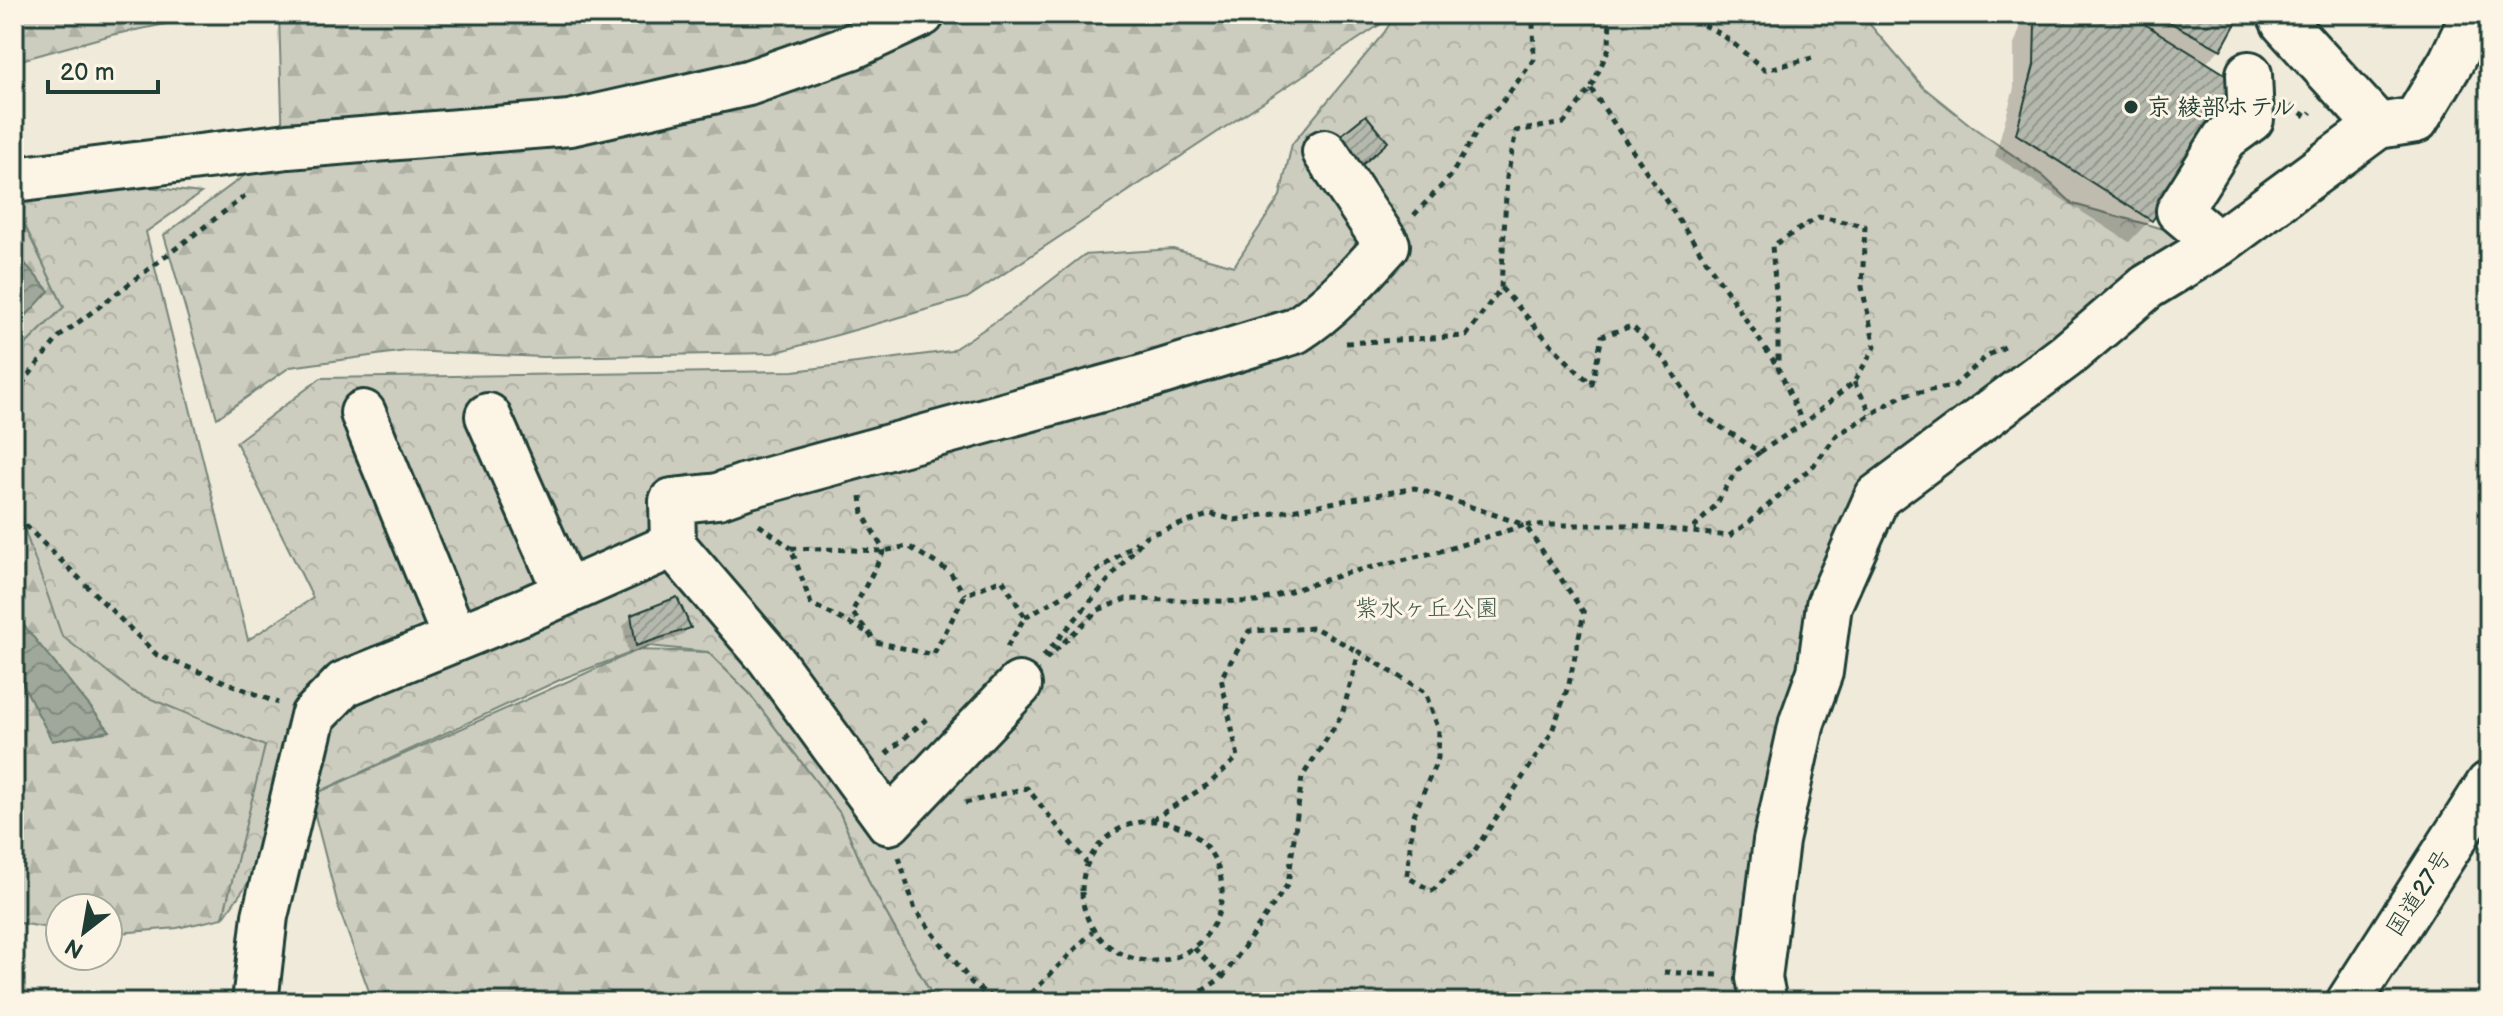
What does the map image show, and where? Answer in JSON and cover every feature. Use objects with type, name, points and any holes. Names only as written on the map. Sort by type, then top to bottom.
[{"type":"main road","points":[[14,180],[288,146],[570,123],[748,83],[851,47],[922,14]]},
{"type":"main road","points":[[2280,14],[2284,23],[2378,126]]},
{"type":"main road","points":[[1761,990],[1776,841],[1802,722],[1820,672],[1829,605],[1877,497],[2066,356],[2147,287],[2218,244],[2378,126],[2416,120],[2451,62],[2474,14]]},
{"type":"main road","points":[[2218,244],[2179,211],[2225,138],[2251,119],[2249,74]]},
{"type":"main road","points":[[1011,670],[889,822],[769,657],[673,545],[672,501],[718,496],[1142,378],[1295,331],[1341,296],[1387,245],[1325,152]]},
{"type":"main road","points":[[363,413],[455,638]]},
{"type":"main road","points":[[488,416],[566,592]]},
{"type":"main road","points":[[255,1002],[265,916],[313,716],[344,684],[673,545]]},
{"type":"main road","name":"国道27号","points":[[2349,1002],[2489,784]]},
{"type":"path","points":[[1387,245],[1450,177],[1480,126],[1501,104],[1534,59],[1533,25],[1536,14]]},
{"type":"path","points":[[1341,344],[1466,336],[1501,288],[1507,177],[1516,131],[1564,123],[1591,88],[1609,48],[1610,14]]},
{"type":"path","points":[[1682,14],[1723,35],[1765,70],[1812,58]]},
{"type":"path","points":[[1591,88],[1778,367],[1803,424]]},
{"type":"path","points":[[14,394],[59,337],[268,178],[288,146]]},
{"type":"path","points":[[1691,531],[1716,505],[1736,471],[1803,424],[1854,382],[1875,347],[1862,287],[1865,226],[1819,217],[1772,246],[1778,316],[1778,367]]},
{"type":"path","points":[[1501,288],[1565,363],[1592,384],[1602,336],[1632,326],[1664,359],[1699,413],[1760,452]]},
{"type":"path","points":[[1011,670],[1098,610],[1126,599],[1256,602],[1347,573],[1445,550],[1525,525],[1629,525],[1729,536],[1814,465],[1837,435],[1903,395],[1954,386],[1988,355],[2033,334],[2066,356]]},
{"type":"path","points":[[1854,382],[1872,414]]},
{"type":"path","points":[[856,456],[863,514],[884,551]]},
{"type":"path","points":[[1011,670],[1025,617],[1066,594],[1146,536],[1211,514],[1235,520],[1415,488],[1525,525],[1584,613],[1569,684],[1551,734],[1473,853],[1432,891],[1407,877],[1413,817],[1438,758],[1439,730],[1425,692],[1315,628],[1249,631],[1221,678],[1238,757],[1209,784],[1151,820]]},
{"type":"path","points":[[14,504],[23,523],[157,655],[313,716]]},
{"type":"path","points":[[1011,670],[1146,536]]},
{"type":"path","points":[[869,633],[811,604],[791,548],[884,551],[908,546],[950,572],[965,595]]},
{"type":"path","points":[[884,551],[852,612],[876,642],[933,655],[965,595],[1002,579],[1025,617]]},
{"type":"path","points":[[1186,1002],[1223,977],[1288,884],[1302,777],[1342,715],[1359,652]]},
{"type":"path","points":[[859,779],[935,711]]},
{"type":"path","points":[[951,807],[1027,788],[1086,862]]},
{"type":"path","points":[[1151,820],[1175,825],[1196,836],[1212,854],[1222,877],[1222,901],[1215,924],[1194,948],[1156,962],[1132,959],[1110,949],[1093,931],[1083,909],[1081,886],[1086,862],[1097,845],[1131,823],[1151,820]]},
{"type":"path","points":[[889,822],[915,910],[972,983],[997,1002]]},
{"type":"path","points":[[1023,1002],[1093,931]]},
{"type":"path","points":[[1194,948],[1223,977]]},
{"type":"path","points":[[1664,972],[1761,990]]},
{"type":"green space","points":[[14,14],[215,14],[111,35],[14,62]]},
{"type":"green space","points":[[279,14],[1396,14],[967,298],[774,353],[543,357],[406,351],[290,367],[217,418],[164,235],[283,147]]},
{"type":"green space","name":"紫水ヶ丘公園","points":[[1396,14],[1861,14],[1923,87],[1974,128],[2043,176],[2073,204],[2218,244],[1877,497],[1757,1002],[936,1002],[870,884],[840,813],[749,693],[708,652],[649,646],[564,678],[310,796],[223,918],[265,746],[132,691],[62,636],[14,500],[14,356],[64,307],[19,213],[14,211],[14,172],[201,193],[146,232],[248,640],[313,598],[236,442],[321,378],[794,371],[951,351],[1010,312],[1084,255],[1173,249],[1234,266],[1280,196],[1292,144],[1384,33]]},
{"type":"green space","points":[[14,211],[18,212],[64,307],[14,356]]},
{"type":"green space","points":[[14,500],[63,636],[132,691],[266,746],[223,918],[177,928],[124,933],[124,892],[44,892],[44,927],[14,922]]},
{"type":"green space","points":[[638,650],[708,652],[749,693],[840,813],[870,884],[936,1002],[373,1002],[339,909],[310,796]]},
{"type":"water","points":[[14,251],[49,291],[14,329]]},
{"type":"water","points":[[14,604],[25,627],[110,731],[52,741],[14,667]]},
{"type":"building","name":"京 綾部ホテル","points":[[2038,14],[2137,14],[2135,18],[2228,76],[2235,100],[2152,221],[2016,134],[2034,65],[2035,21]]},
{"type":"building","points":[[2159,14],[2241,14],[2221,50]]},
{"type":"building","points":[[1366,115],[1388,142],[1353,173],[1331,143]]},
{"type":"building","points":[[677,597],[691,628],[636,646],[631,615]]},
{"type":"place","name":"京 綾部ホテル","points":[[2131,107]]}]
